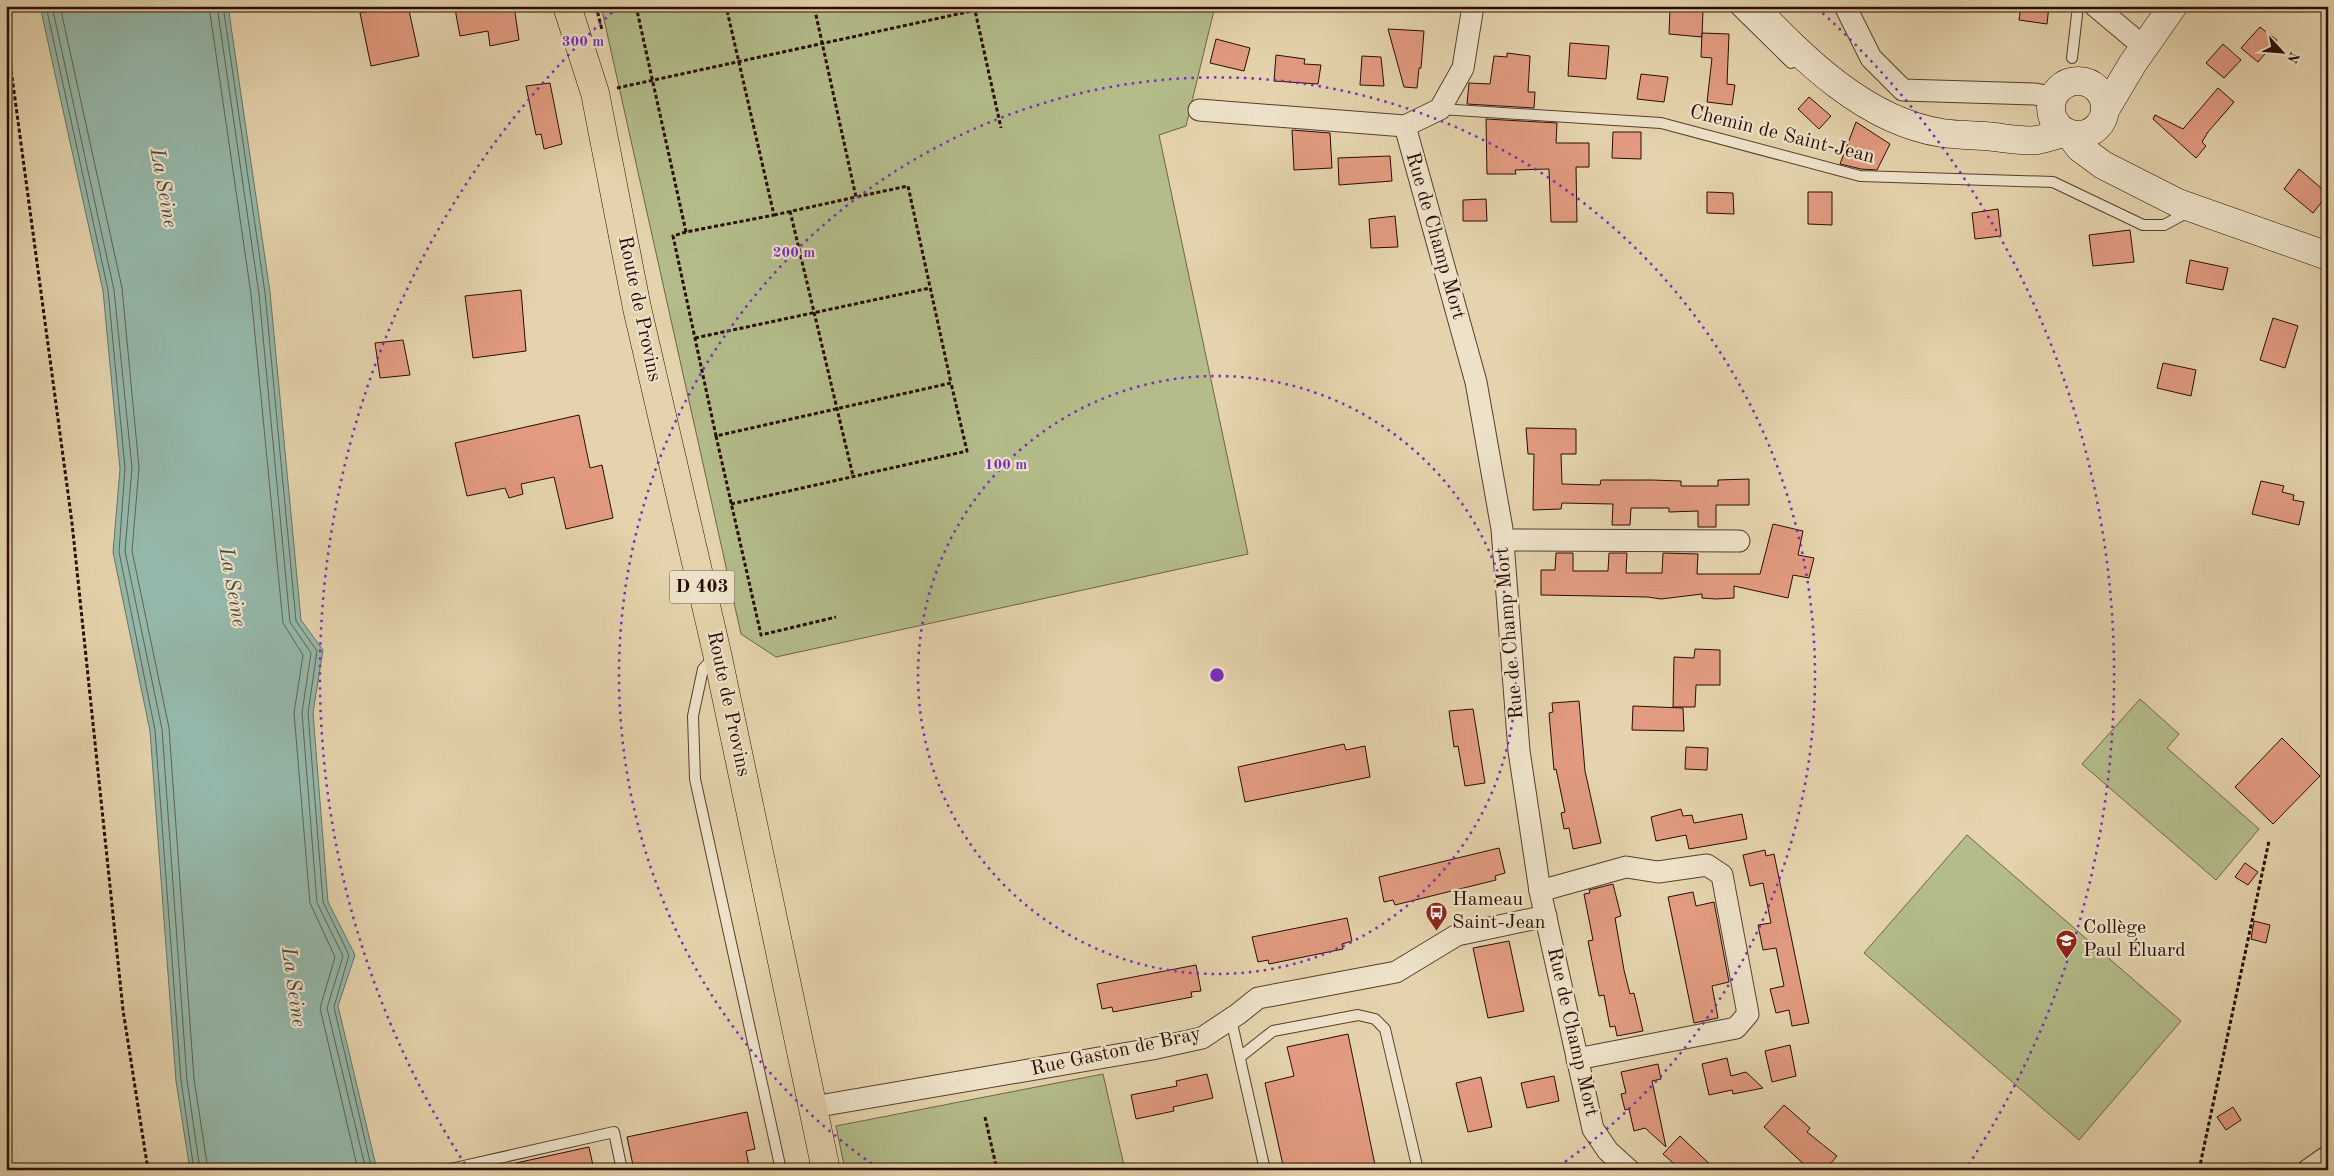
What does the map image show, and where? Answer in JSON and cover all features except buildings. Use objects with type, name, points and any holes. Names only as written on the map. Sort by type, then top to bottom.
[{"type":"main road","name":"Route de Provins","points":[[567,6],[595,94],[637,308],[717,653],[826,1170]]},
{"type":"street","points":[[1440,109],[1463,68],[1473,6]]},
{"type":"street","points":[[1753,6],[1798,53],[1834,82],[1882,112],[1941,133],[2036,140],[2068,133],[2086,134],[2102,118],[2139,55],[2173,6]]},
{"type":"street","points":[[1846,6],[1871,58],[1904,90],[2035,94],[2052,103]]},
{"type":"street","points":[[2095,6],[2139,55]]},
{"type":"street","points":[[2094,86],[2139,55]]},
{"type":"street","points":[[2001,138],[2052,103],[2060,89],[2068,83],[2087,82],[2094,86],[2103,98],[2102,118],[2110,154],[2124,175]]},
{"type":"street","points":[[2052,103],[2056,124],[2068,133],[2080,148],[2104,165],[2193,209],[2328,256]]},
{"type":"street","name":"Rue de Champ Mort","points":[[1440,109],[1404,126],[1476,382],[1502,540],[1520,751],[1540,892],[1593,1129],[1608,1151],[1629,1170]]},
{"type":"street","points":[[1199,110],[1404,126]]},
{"type":"street","points":[[1502,540],[1739,540]]},
{"type":"street","points":[[1540,892],[1626,867],[1658,872],[1708,865],[1722,875],[1748,1014],[1736,1028],[1577,1059]]},
{"type":"street","name":"Rue Gaston de Bray","points":[[813,1107],[1152,1049],[1202,1038],[1258,998],[1396,972],[1457,935],[1546,916]]},
{"type":"street","points":[[2308,1170],[2328,1156]]},
{"type":"lane","points":[[1733,6],[1768,43],[1802,72]]},
{"type":"lane","points":[[2072,58],[2078,6]]},
{"type":"lane","name":"Chemin de Saint-Jean","points":[[1440,109],[1661,123],[1860,176],[2053,182],[2143,225],[2164,225],[2193,209]]},
{"type":"lane","points":[[1886,126],[1919,126]]},
{"type":"lane","points":[[717,653],[703,669],[693,716],[695,779],[781,1170]]},
{"type":"lane","points":[[1240,1057],[1273,1030],[1358,1016],[1375,1019],[1385,1029],[1418,1170]]},
{"type":"lane","points":[[1231,1019],[1265,1170]]},
{"type":"lane","points":[[446,1170],[614,1132],[622,1170]]},
{"type":"path","points":[[636,6],[686,232]]},
{"type":"path","points":[[726,6],[774,215]]},
{"type":"path","points":[[814,6],[856,197]]},
{"type":"path","points":[[595,94],[974,8],[995,6]]},
{"type":"path","points":[[974,8],[1001,128]]},
{"type":"path","points":[[6,32],[72,524],[123,1010],[148,1170]]},
{"type":"path","points":[[731,504],[966,451],[908,186],[673,236],[716,436],[731,504],[761,635],[836,617]]},
{"type":"path","points":[[790,211],[853,476]]},
{"type":"path","points":[[695,338],[930,288]]},
{"type":"path","points":[[716,436],[951,383]]},
{"type":"path","points":[[2199,1170],[2269,841]]},
{"type":"path","points":[[985,1117],[997,1170]]},
{"type":"green space","points":[[601,6],[1215,6],[1186,126],[1159,135],[1248,554],[776,657],[741,634]]},
{"type":"green space","points":[[2140,699],[2179,734],[2167,748],[2259,829],[2216,880],[2082,764]]},
{"type":"green space","points":[[1967,835],[2181,1021],[2079,1140],[1864,953]]},
{"type":"green space","points":[[1103,1074],[1125,1170],[845,1170],[836,1126]]},
{"type":"water","name":"La Seine","points":[[40,6],[228,6],[270,292],[301,620],[323,650],[313,713],[328,902],[355,955],[338,1006],[377,1170],[190,1170],[176,1081],[150,731],[113,552],[120,469],[103,291]]},
{"type":"place","name":"Hameau Saint-Jean","points":[[1436,931]]},
{"type":"place","name":"Collège Paul Éluard","points":[[2067,959]]}]
